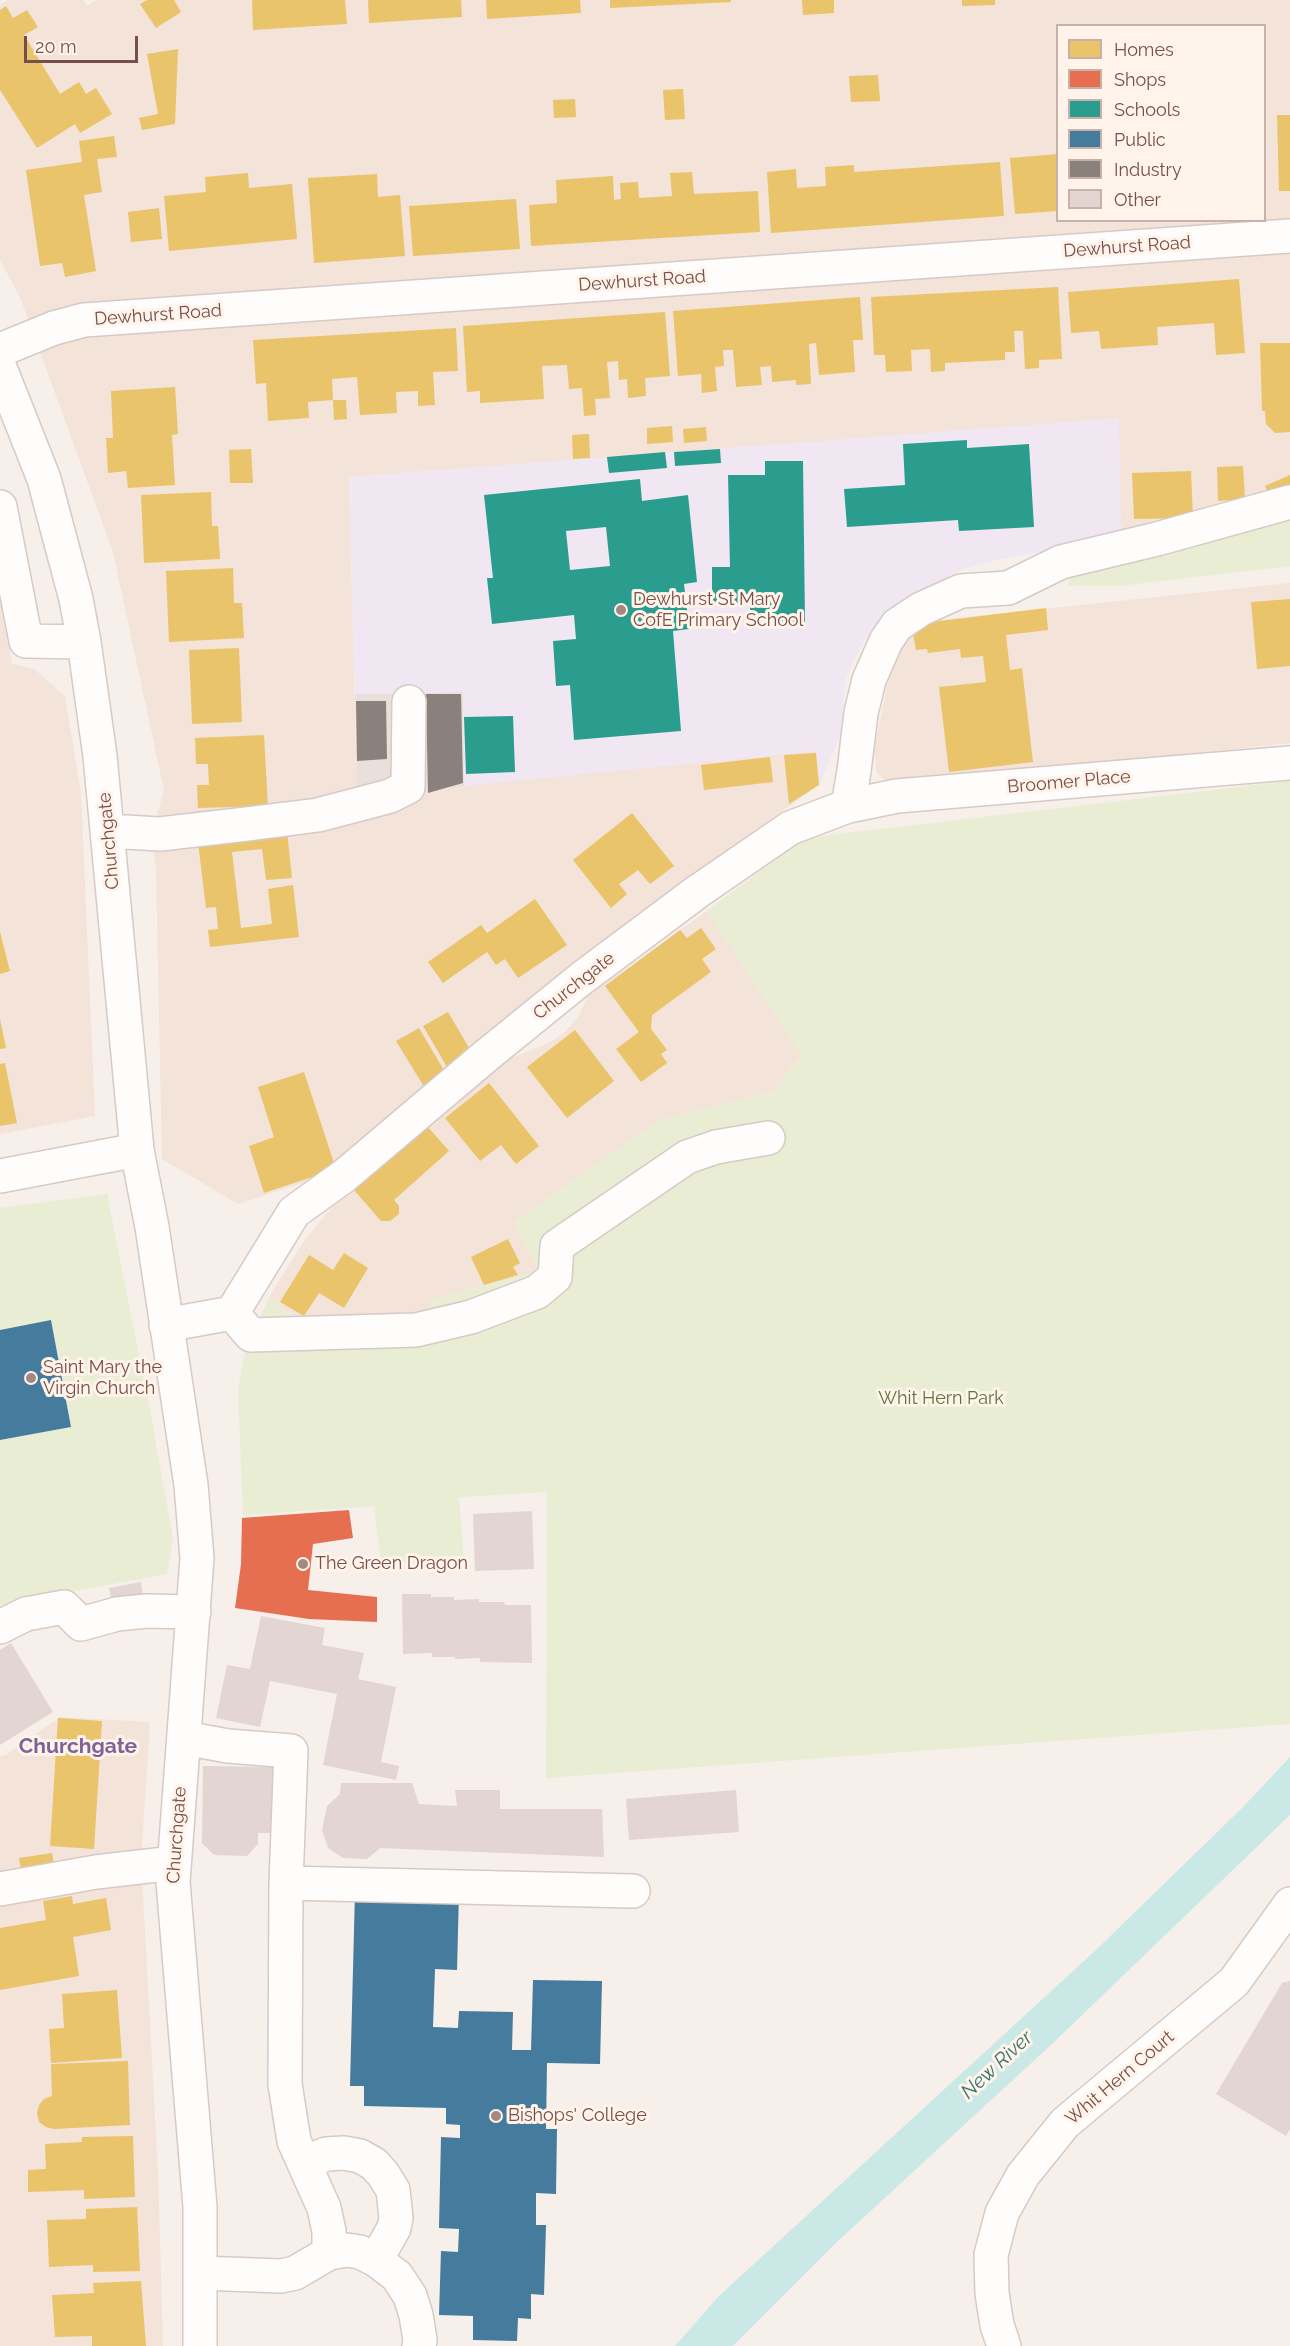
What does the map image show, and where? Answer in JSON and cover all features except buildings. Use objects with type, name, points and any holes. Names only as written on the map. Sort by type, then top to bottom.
[{"type":"street","name":"Dewhurst Road","points":[[0,350],[54,328],[84,320],[1290,236]]},
{"type":"street","name":"Churchgate","points":[[0,368],[44,479],[76,599],[84,642],[108,831],[137,1150],[152,1227],[191,1485],[197,1557],[173,1882],[200,2207],[200,2346]]},
{"type":"street","points":[[848,806],[866,691],[877,659],[897,625],[921,609],[961,591],[1008,588],[1061,562],[1157,539],[1290,502]]},
{"type":"street","points":[[0,507],[26,641],[84,642]]},
{"type":"street","points":[[108,831],[160,834],[247,824],[318,815],[390,796],[408,787],[409,702]]},
{"type":"street","name":"Broomer Place","points":[[848,806],[897,796],[1290,763]]},
{"type":"street","name":"Churchgate","points":[[232,1313],[294,1212],[344,1176],[487,1054],[582,978],[697,892],[790,828],[848,806]]},
{"type":"street","points":[[166,1325],[232,1313],[251,1335],[416,1330],[471,1317],[537,1292],[555,1277],[557,1246],[687,1157],[716,1147],[768,1138]]},
{"type":"street","points":[[0,1176],[137,1150]]},
{"type":"street","points":[[0,1627],[26,1614],[64,1607],[81,1624],[117,1614],[146,1611],[194,1612]]},
{"type":"street","points":[[184,1738],[228,1746],[291,1751],[286,1883],[285,2084],[294,2141],[324,2208],[329,2231],[329,2253]]},
{"type":"street","points":[[0,1889],[96,1872],[174,1863]]},
{"type":"street","points":[[286,1883],[633,1891]]},
{"type":"street","name":"Whit Hern Court","points":[[1004,2346],[997,2325],[992,2293],[991,2255],[1002,2213],[1023,2175],[1065,2123],[1234,1982],[1290,1904]]},
{"type":"street","points":[[305,2163],[326,2154],[344,2153],[360,2156],[374,2164],[383,2174],[393,2190],[396,2218],[394,2228],[376,2260]]},
{"type":"street","points":[[201,2273],[281,2276],[295,2273],[329,2253],[347,2250],[360,2252],[376,2260],[397,2276],[410,2296],[416,2315],[419,2346]]},
{"type":"shaded area","points":[[8,0],[83,0],[87,6],[96,0],[1290,0],[1290,516],[1138,562],[1089,571],[1118,419],[349,477],[357,795],[816,751],[820,784],[675,887],[536,995],[345,1169],[238,1204],[162,1159],[156,868],[151,837],[164,790],[113,552],[20,297],[0,260],[0,5]]},
{"type":"shaded area","name":"Dewhurst St Mary CofE Primary School","points":[[1119,418],[1121,533],[963,569],[899,602],[882,618],[853,661],[845,682],[842,731],[820,784],[816,751],[464,786],[463,692],[355,694],[349,477]]},
{"type":"shaded area","points":[[1290,583],[1290,743],[934,781],[889,784],[877,773],[874,750],[892,663],[902,644],[929,621]]},
{"type":"shaded area","points":[[0,602],[12,664],[34,669],[65,696],[81,793],[95,1116],[0,1134]]},
{"type":"shaded area","points":[[463,692],[464,786],[357,795],[355,694]]},
{"type":"shaded area","points":[[707,911],[802,1056],[772,1092],[660,1120],[514,1222],[539,1270],[432,1300],[431,1311],[297,1321],[269,1297],[306,1238],[345,1192],[502,1062],[549,1043],[565,1032],[578,1017],[589,995]]},
{"type":"shaded area","points":[[60,1717],[150,1722],[141,1860],[158,2171],[163,2346],[0,2346],[0,1756],[6,1755]]},
{"type":"green space","points":[[1290,516],[1290,566],[1119,586],[1069,586],[1069,576],[1138,562]]},
{"type":"green space","name":"Whit Hern Park","points":[[1290,781],[1290,1724],[546,1778],[547,1492],[459,1497],[464,1563],[381,1564],[374,1506],[243,1515],[238,1390],[244,1356],[269,1297],[297,1321],[431,1311],[431,1300],[538,1270],[514,1222],[660,1120],[772,1092],[802,1057],[707,911],[804,838]]},
{"type":"green space","points":[[107,1194],[173,1539],[167,1574],[0,1605],[0,1440],[71,1427],[51,1320],[0,1330],[0,1208]]},
{"type":"water","name":"New River","points":[[1290,1757],[1290,1815],[1052,2044],[837,2242],[733,2346],[675,2346],[718,2297],[1097,1949],[1243,1807]]},
{"type":"place","name":"Dewhurst St Mary CofE Primary School","points":[[621,610]]},
{"type":"place","name":"Saint Mary the Virgin Church","points":[[31,1378]]},
{"type":"place","name":"The Green Dragon","points":[[303,1564]]},
{"type":"place","name":"Bishops' College","points":[[496,2116]]},
{"type":"district","name":"Churchgate","points":[[78,1747]]}]
